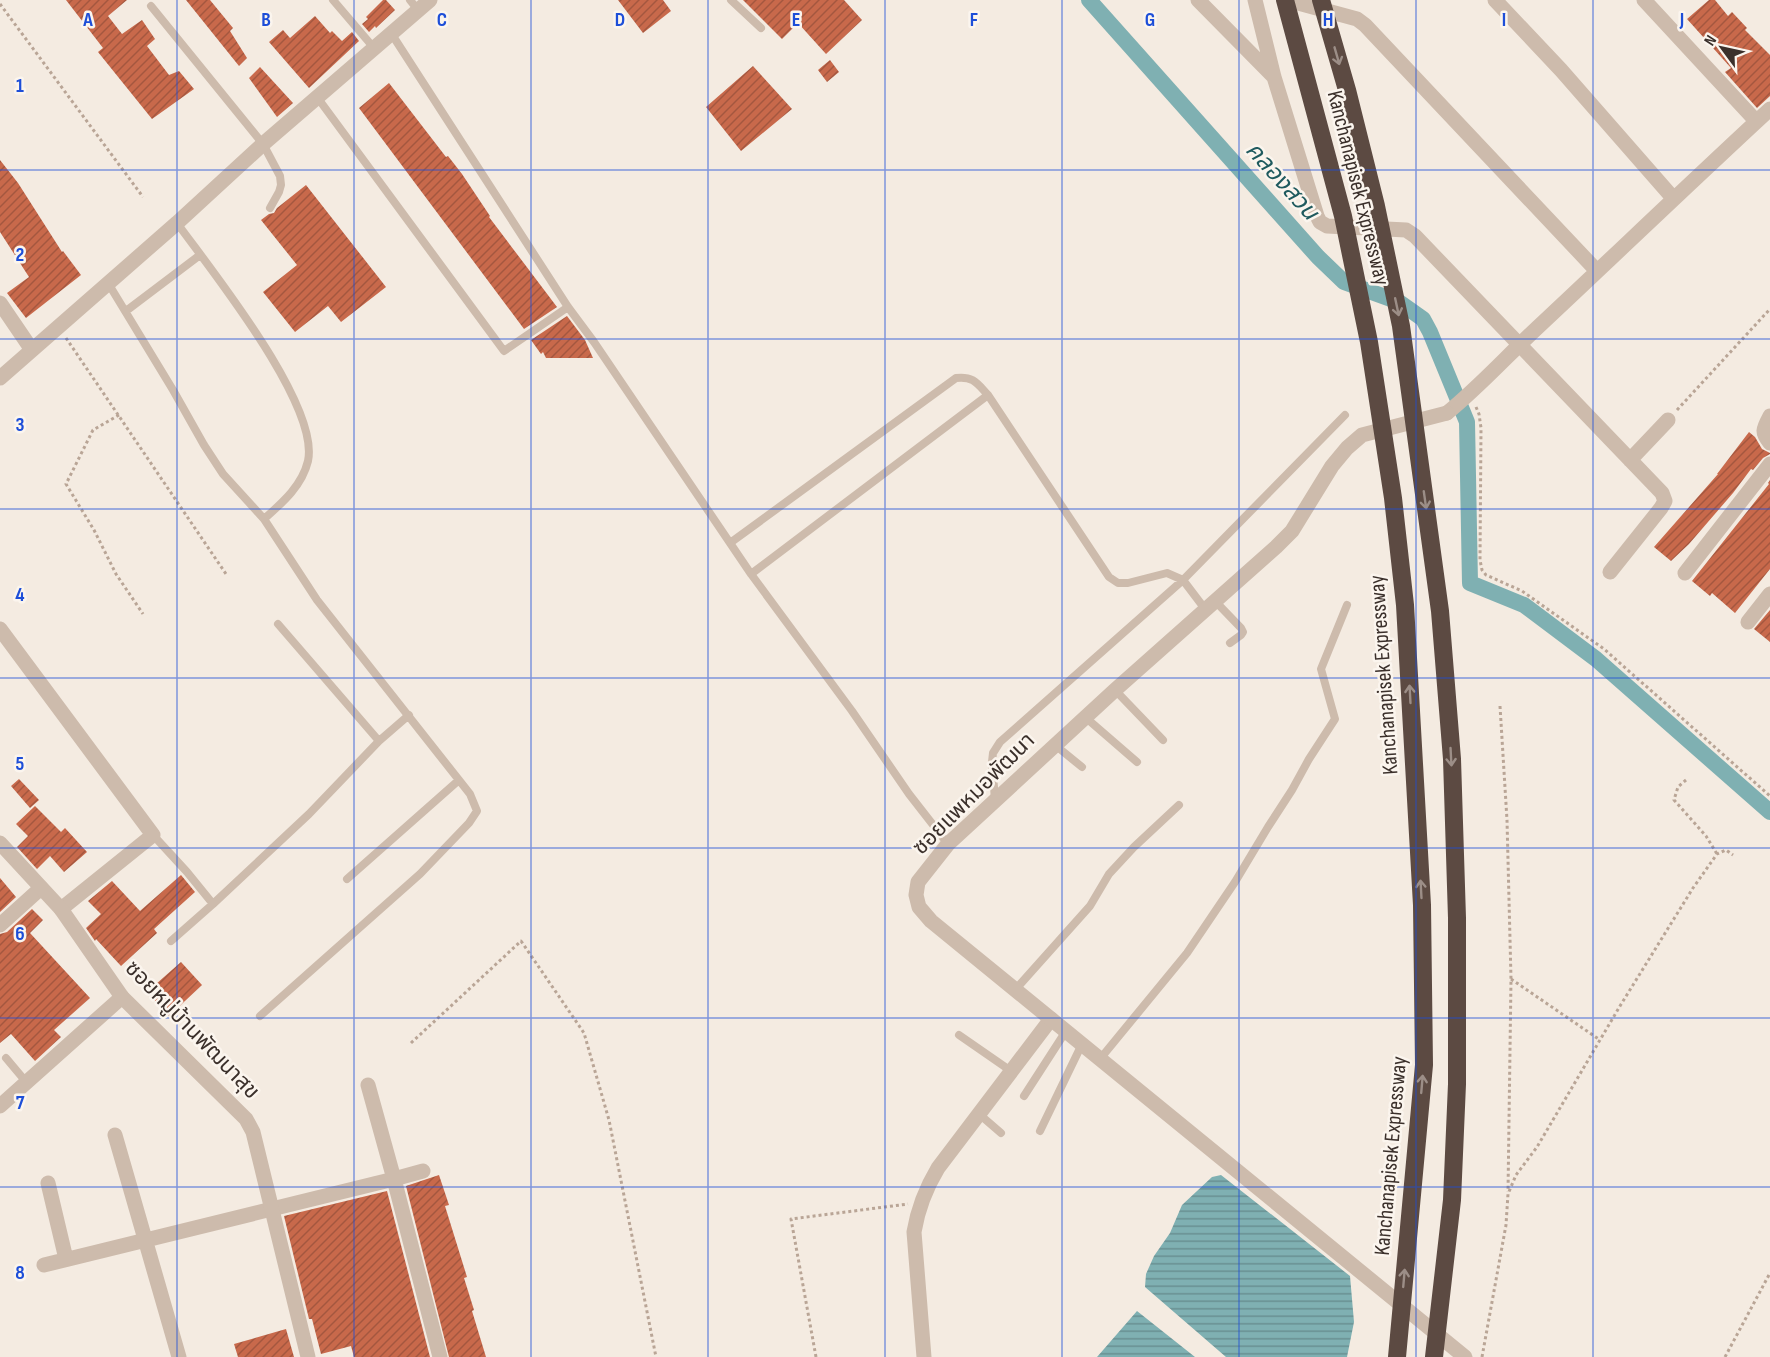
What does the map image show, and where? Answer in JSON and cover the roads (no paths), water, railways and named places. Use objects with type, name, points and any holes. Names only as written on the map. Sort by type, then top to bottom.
[{"type":"highway","name":"Kanchanapisek Expressway","points":[[1286,0],[1343,216],[1369,342],[1393,498],[1405,605],[1422,905],[1424,1065],[1397,1357]]},
{"type":"highway","name":"Kanchanapisek Expressway","points":[[1321,0],[1347,90],[1376,206],[1401,326],[1440,612],[1452,770],[1457,918],[1457,1084],[1452,1200],[1434,1357]]},
{"type":"street","points":[[1198,0],[1274,77]]},
{"type":"street","points":[[1256,0],[1274,77],[1320,222],[1327,226],[1406,230],[1423,243],[1662,493],[1665,501],[1661,508],[1610,572]]},
{"type":"street","points":[[1286,0],[1357,19],[1365,24],[1597,272]]},
{"type":"street","points":[[1495,0],[1561,70],[1673,198]]},
{"type":"street","points":[[1644,0],[1756,122]]},
{"type":"street","points":[[0,378],[391,33],[419,3]]},
{"type":"street","points":[[1520,344],[1770,108]]},
{"type":"street","points":[[0,303],[32,350]]},
{"type":"street","name":"ซอยแพหมอพัฒนา","points":[[1465,1357],[931,921],[919,907],[916,895],[918,882],[948,844],[1085,717],[1276,548],[1292,531],[1332,466],[1347,448],[1362,435],[1447,413],[1520,344]]},
{"type":"street","points":[[1770,417],[1764,429],[1764,436],[1770,443]]},
{"type":"street","points":[[1630,460],[1668,420]]},
{"type":"street","points":[[1685,573],[1770,464]]},
{"type":"street","points":[[1748,621],[1770,594]]},
{"type":"street","points":[[0,628],[153,835],[61,909]]},
{"type":"street","name":"ซอยหมู่บ้านพัฒนาสุข","points":[[0,843],[61,909],[122,997],[246,1119],[253,1132],[308,1357]]},
{"type":"street","points":[[0,925],[41,888]]},
{"type":"street","points":[[0,1106],[122,997]]},
{"type":"street","points":[[924,1357],[915,1232],[917,1215],[926,1187],[1051,1019]]},
{"type":"street","points":[[368,1085],[440,1357]]},
{"type":"street","points":[[115,1135],[178,1357]]},
{"type":"street","points":[[44,1265],[423,1171]]},
{"type":"street","points":[[48,1183],[66,1259]]},
{"type":"lane","points":[[333,0],[374,48]]},
{"type":"lane","points":[[731,0],[761,28]]},
{"type":"lane","points":[[151,6],[263,144],[280,176],[281,185],[270,208]]},
{"type":"lane","points":[[391,33],[568,307],[751,574],[852,711],[909,794],[948,844]]},
{"type":"lane","points":[[317,97],[504,351],[568,307]]},
{"type":"lane","points":[[177,223],[280,370],[306,429],[309,444],[308,461],[302,479],[288,497],[264,519]]},
{"type":"lane","points":[[126,311],[200,255]]},
{"type":"lane","points":[[108,283],[223,474],[264,519],[317,600],[470,794],[477,811],[469,823],[420,874],[260,1016]]},
{"type":"lane","points":[[730,543],[956,378],[966,377],[974,380],[988,395],[1109,577],[1118,584],[1167,573],[1183,580],[1210,605],[1241,628],[1243,632],[1241,635],[1230,643]]},
{"type":"lane","points":[[751,574],[988,395]]},
{"type":"lane","points":[[995,801],[992,762],[993,753],[1000,742],[1183,580],[1345,415]]},
{"type":"lane","points":[[1024,1096],[1066,1031],[1100,1059],[1187,953],[1235,882],[1335,719],[1321,669],[1347,605]]},
{"type":"lane","points":[[278,624],[379,741]]},
{"type":"lane","points":[[1115,690],[1163,740]]},
{"type":"lane","points":[[171,942],[309,814],[379,741],[409,715]]},
{"type":"lane","points":[[1085,717],[1137,762]]},
{"type":"lane","points":[[1055,745],[1082,767]]},
{"type":"lane","points":[[347,879],[459,780]]},
{"type":"lane","points":[[1015,990],[1090,906],[1109,873],[1179,805]]},
{"type":"lane","points":[[153,835],[213,904]]},
{"type":"lane","points":[[959,1035],[1011,1071]]},
{"type":"lane","points":[[1040,1131],[1082,1044]]},
{"type":"lane","points":[[6,1058],[27,1083]]},
{"type":"lane","points":[[979,1114],[1001,1133]]},
{"type":"water","points":[[1221,1175],[1350,1276],[1354,1322],[1347,1357],[1226,1357],[1145,1287],[1146,1274],[1154,1256],[1170,1233],[1182,1205],[1212,1177]]},
{"type":"water","points":[[1137,1311],[1195,1357],[1097,1357]]},
{"type":"waterway","name":"คลองสวน","points":[[1089,0],[1318,257],[1344,282],[1399,302],[1423,319],[1467,422],[1470,583],[1524,605],[1596,659],[1770,812]]}]
